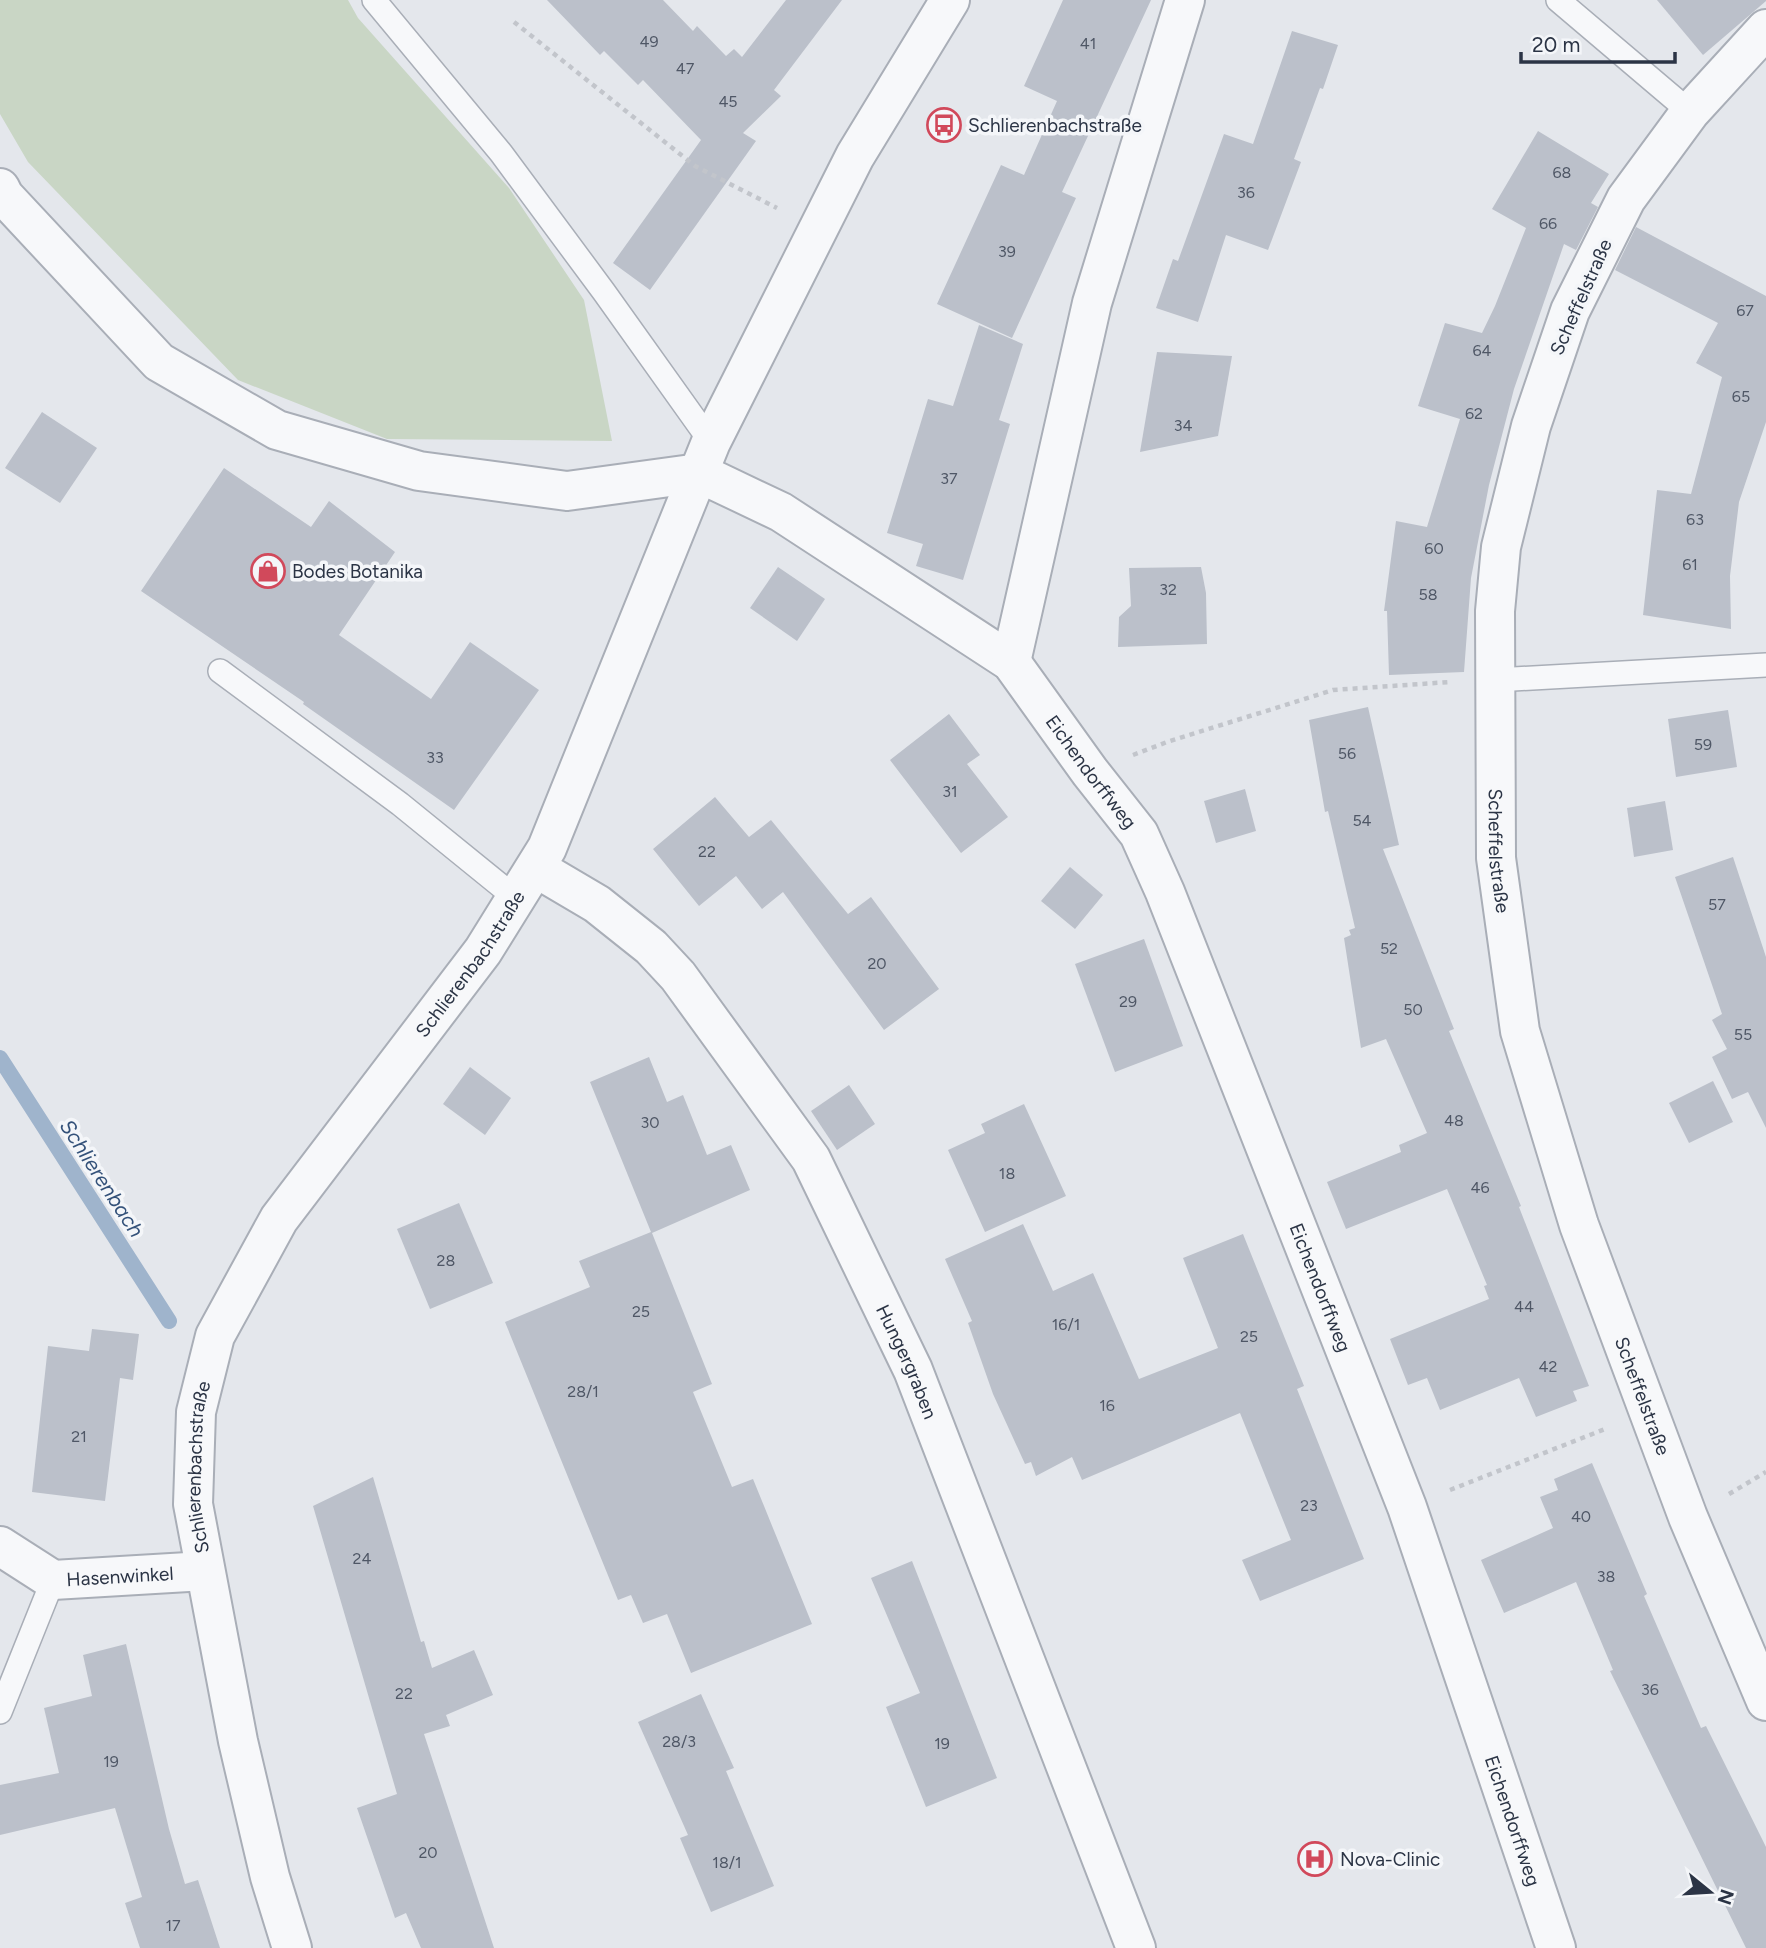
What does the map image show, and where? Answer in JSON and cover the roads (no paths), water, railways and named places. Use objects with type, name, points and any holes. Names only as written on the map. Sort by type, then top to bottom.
[{"type":"street","name":"Schlierenbachstraße","points":[[292,1948],[270,1877],[238,1741],[193,1504],[196,1412],[215,1336],[279,1219],[483,951],[547,848],[705,458],[855,156],[950,0]]},
{"type":"street","points":[[1011,663],[1092,303],[1185,0]]},
{"type":"street","name":"Scheffelstraße","points":[[1766,29],[1690,112],[1626,199],[1570,311],[1531,426],[1501,547],[1495,611],[1496,858],[1520,1031],[1579,1225],[1688,1517],[1766,1701]]},
{"type":"street","points":[[0,188],[4,197],[159,362],[277,430],[419,471],[567,491],[705,458]]},
{"type":"street","name":"Eichendorffweg","points":[[705,458],[781,512],[1011,663],[1139,834],[1165,892],[1407,1507],[1556,1948]]},
{"type":"street","name":"Hungergraben","points":[[526,883],[597,904],[650,947],[678,976],[811,1159],[913,1370],[1136,1948]]},
{"type":"street","name":"Hasenwinkel","points":[[0,1546],[53,1580],[205,1571]]},
{"type":"lane","points":[[374,0],[501,153],[604,292],[705,458]]},
{"type":"lane","points":[[1558,0],[1690,112]]},
{"type":"lane","points":[[1496,680],[1766,665]]},
{"type":"lane","points":[[220,671],[400,804],[526,883]]},
{"type":"lane","points":[[0,1712],[53,1580]]},
{"type":"waterway","name":"Schlierenbach","points":[[0,1058],[169,1321]]},
{"type":"place","name":"Schlierenbachstraße","points":[[944,125]]},
{"type":"place","name":"Bodes Botanika","points":[[268,571]]},
{"type":"place","name":"Nova-Clinic","points":[[1315,1859]]}]
